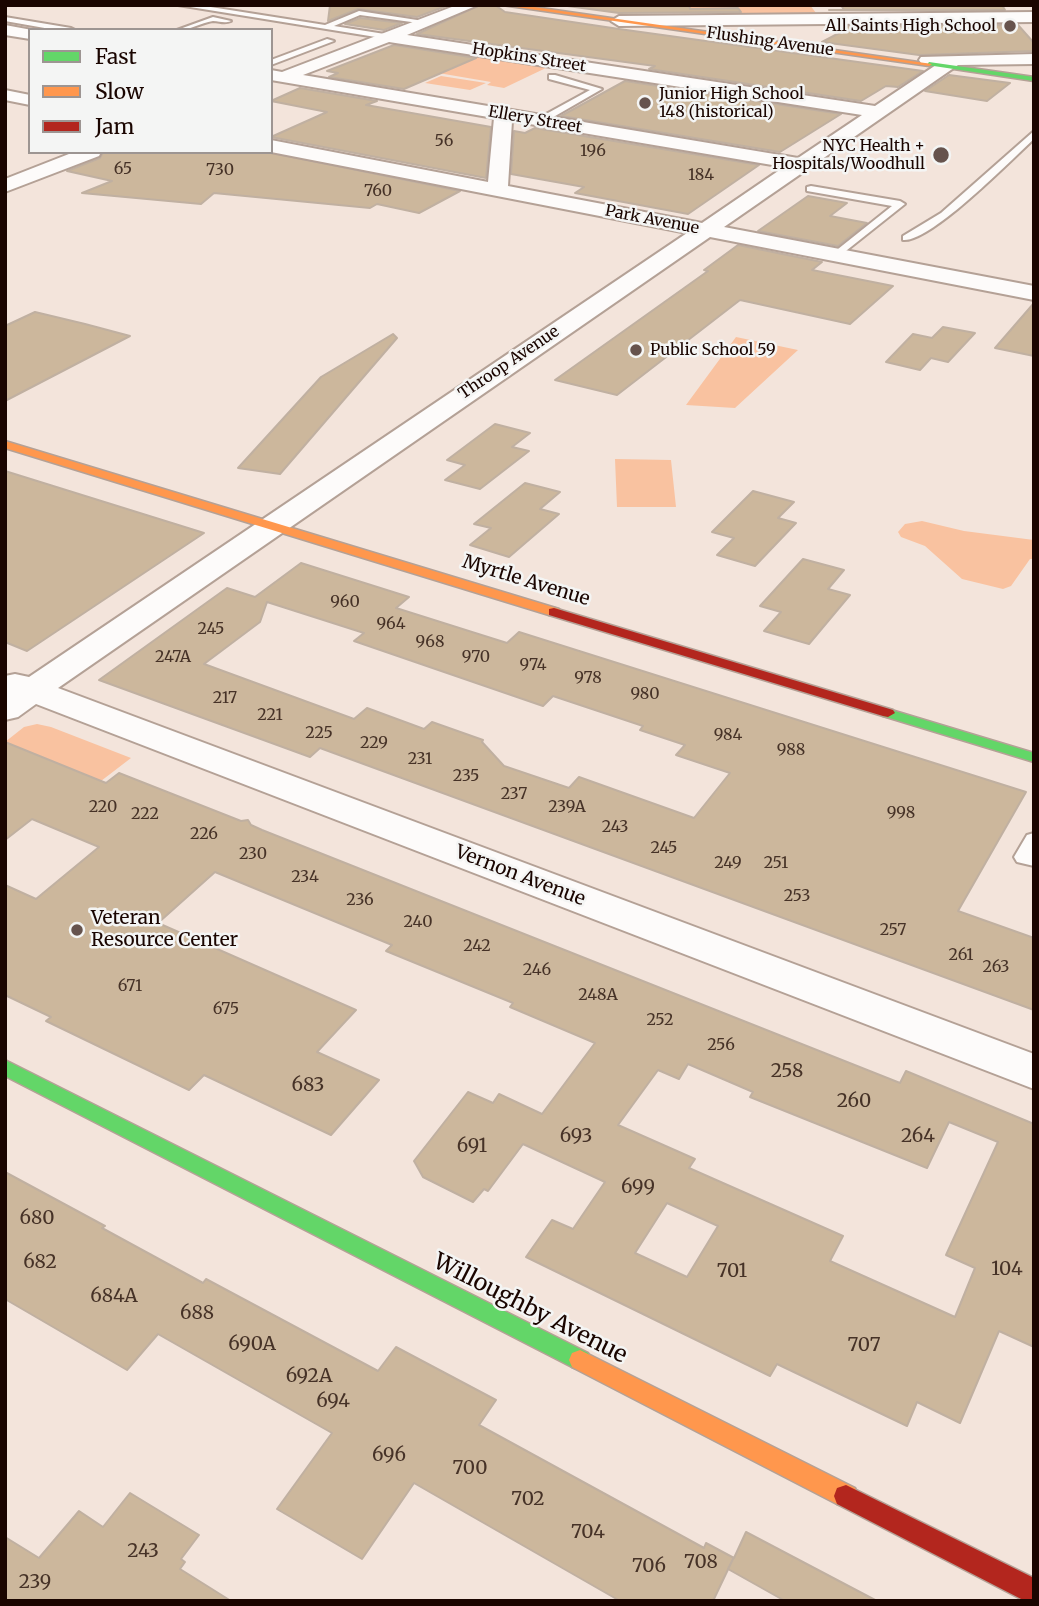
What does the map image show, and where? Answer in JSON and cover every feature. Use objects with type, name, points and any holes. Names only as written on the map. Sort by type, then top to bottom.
[{"type":"main road","name":"Flushing Avenue","points":[[505,5],[902,61]]},
{"type":"main road","points":[[944,53],[1034,79]]},
{"type":"main road","name":"Myrtle Avenue","points":[[5,444],[1034,758]]},
{"type":"main road","name":"Willoughby Avenue","points":[[5,1067],[1034,1592]]},
{"type":"street","points":[[276,78],[471,5]]},
{"type":"street","points":[[906,5],[944,53]]},
{"type":"street","points":[[619,21],[1034,17]]},
{"type":"street","points":[[5,30],[28,34]]},
{"type":"street","name":"Hopkins Street","points":[[388,37],[877,112]]},
{"type":"street","points":[[902,61],[944,53],[1034,60]]},
{"type":"street","name":"Throop Avenue","points":[[14,693],[272,526],[877,112],[944,53]]},
{"type":"street","name":"Ellery Street","points":[[276,78],[800,164]]},
{"type":"street","points":[[5,95],[28,100]]},
{"type":"street","points":[[490,189],[498,185],[503,115]]},
{"type":"street","name":"Park Avenue","points":[[273,146],[1034,293]]},
{"type":"street","points":[[10,181],[86,154]]},
{"type":"street","name":"Vernon Avenue","points":[[14,693],[1034,1072]]},
{"type":"lane","name":"Hopkins Street","points":[[181,5],[280,20],[323,32],[388,37]]},
{"type":"lane","points":[[187,28],[213,19],[323,32],[362,13],[426,22]]},
{"type":"lane","points":[[5,19],[59,28]]},
{"type":"lane","points":[[265,25],[280,20]]},
{"type":"lane","points":[[273,62],[330,41],[323,32]]},
{"type":"lane","points":[[540,121],[598,89],[552,77]]},
{"type":"lane","points":[[907,238],[945,215],[1018,155],[1031,139]]},
{"type":"lane","points":[[811,189],[900,204],[838,255]]},
{"type":"lane","points":[[1034,839],[1024,857],[1034,860]]},
{"type":"shaded area","points":[[689,5],[810,5],[816,13],[693,13]]},
{"type":"shaded area","points":[[453,53],[548,67],[504,88],[487,85],[491,82],[415,69]]},
{"type":"shaded area","points":[[441,76],[486,83],[470,90],[425,83]]},
{"type":"shaded area","points":[[736,337],[798,350],[735,408],[686,405]]},
{"type":"shaded area","points":[[615,459],[671,460],[676,507],[617,507]]},
{"type":"shaded area","points":[[922,521],[964,531],[1034,540],[1034,559],[1030,559],[1011,586],[1003,589],[962,579],[925,546],[901,537],[898,532],[905,524]]},
{"type":"shaded area","points":[[37,724],[131,758],[101,781],[5,742],[24,727]]},
{"type":"building","points":[[330,5],[449,5],[417,17],[358,9],[328,21]]},
{"type":"building","points":[[480,5],[495,5],[505,12],[619,29],[923,71],[898,87],[886,86],[861,101],[649,69],[655,66],[417,34]]},
{"type":"building","points":[[560,5],[689,5],[690,9],[738,8],[741,12],[619,13]]},
{"type":"building","points":[[841,5],[1002,5],[1005,10],[844,10]]},
{"type":"building","points":[[360,18],[402,23],[384,30],[345,24]]},
{"type":"building","points":[[1018,25],[1034,43],[1034,51],[919,55],[822,42],[843,31],[841,26]]},
{"type":"building","points":[[394,45],[476,58],[404,89],[329,77],[338,73],[327,71]]},
{"type":"building","points":[[949,75],[1010,83],[987,101],[925,91]]},
{"type":"building","points":[[625,81],[841,114],[780,152],[561,116]]},
{"type":"building","points":[[300,88],[377,101],[366,105],[491,127],[486,178],[273,137],[327,112],[273,100]]},
{"type":"building","points":[[535,128],[759,165],[688,214],[575,193],[584,187],[511,174],[514,131],[525,133]]},
{"type":"building","points":[[273,153],[460,191],[419,213],[377,204],[370,208],[214,193],[201,204],[82,193],[112,181],[67,171],[100,158],[102,154]]},
{"type":"building","points":[[808,196],[847,203],[830,216],[867,223],[838,246],[758,231]]},
{"type":"building","name":"Public School 59","points":[[738,245],[822,262],[812,270],[893,286],[850,324],[740,300],[617,395],[555,380],[708,271],[704,270]]},
{"type":"building","points":[[1034,303],[1034,356],[995,348]]},
{"type":"building","points":[[35,312],[130,336],[5,401],[5,326]]},
{"type":"building","points":[[943,327],[975,333],[948,362],[931,358],[920,370],[886,362],[913,334],[932,338]]},
{"type":"building","points":[[393,334],[397,338],[280,474],[238,468],[321,377]]},
{"type":"building","points":[[495,424],[530,433],[512,447],[529,451],[480,489],[445,480],[465,465],[447,460]]},
{"type":"building","points":[[5,471],[204,533],[27,651],[5,642]]},
{"type":"building","points":[[525,483],[560,492],[540,509],[559,514],[509,557],[470,545],[491,528],[474,524]]},
{"type":"building","points":[[753,491],[794,502],[778,518],[796,523],[755,566],[717,555],[734,538],[712,532]]},
{"type":"building","points":[[803,559],[844,570],[828,589],[850,595],[809,644],[764,631],[781,612],[760,606]]},
{"type":"building","points":[[301,563],[409,597],[396,608],[507,643],[519,632],[1026,792],[958,911],[1034,938],[1034,1010],[320,748],[310,757],[99,680],[227,588],[255,597]],"holes":[[[267,602],[364,633],[354,641],[543,706],[553,696],[643,726],[640,730],[685,745],[676,755],[730,773],[694,818],[579,777],[569,788],[504,766],[483,740],[432,722],[424,729],[367,708],[354,719],[204,664],[260,622]]]},
{"type":"building","points":[[5,742],[106,783],[119,773],[241,821],[248,820],[251,825],[262,830],[900,1083],[906,1071],[1034,1124],[1034,1347],[999,1331],[960,1423],[917,1402],[907,1426],[777,1364],[770,1376],[526,1257],[552,1220],[573,1229],[605,1182],[523,1144],[488,1191],[484,1189],[473,1202],[423,1177],[414,1161],[468,1092],[493,1103],[499,1094],[542,1114],[595,1043],[510,1007],[513,1003],[386,951],[392,945],[215,872],[158,923],[356,1010],[317,1052],[379,1080],[331,1135],[204,1075],[189,1090],[46,1021],[51,1017],[5,995],[5,885],[36,899],[99,847],[32,819],[5,840]],"holes":[[[688,1064],[753,1092],[750,1097],[927,1168],[949,1122],[998,1142],[946,1255],[975,1268],[955,1317],[830,1261],[843,1236],[689,1168],[695,1159],[618,1125],[658,1070],[679,1079]],[[667,1203],[718,1226],[687,1277],[635,1253]]]},
{"type":"building","points":[[5,1172],[203,1283],[206,1279],[378,1371],[396,1347],[496,1400],[479,1425],[704,1548],[706,1543],[734,1558],[746,1532],[877,1601],[785,1601],[728,1569],[713,1601],[620,1601],[414,1483],[362,1559],[277,1509],[332,1433],[158,1334],[127,1370],[5,1299]]},
{"type":"building","points":[[130,1493],[199,1535],[181,1559],[185,1562],[180,1569],[231,1601],[5,1601],[5,1537],[39,1558],[79,1511],[103,1527]]},
{"type":"traffic: fast","points":[[929,64],[1034,79]]},
{"type":"traffic: fast","points":[[888,713],[1034,758]]},
{"type":"traffic: fast","points":[[5,1067],[580,1360]]},
{"type":"traffic: slow","points":[[505,5],[929,64]]},
{"type":"traffic: slow","points":[[5,444],[554,612]]},
{"type":"traffic: slow","points":[[580,1360],[846,1496]]},
{"type":"traffic: jam","points":[[554,612],[888,713]]},
{"type":"traffic: jam","points":[[846,1496],[1034,1592]]},
{"type":"place","name":"All Saints High School","points":[[1010,26]]},
{"type":"place","name":"Junior High School 148 (historical)","points":[[645,103]]},
{"type":"place","name":"NYC Health + Hospitals/Woodhull","points":[[941,155]]},
{"type":"place","name":"Public School 59","points":[[636,350]]},
{"type":"place","name":"Veteran Resource Center","points":[[77,930]]}]
